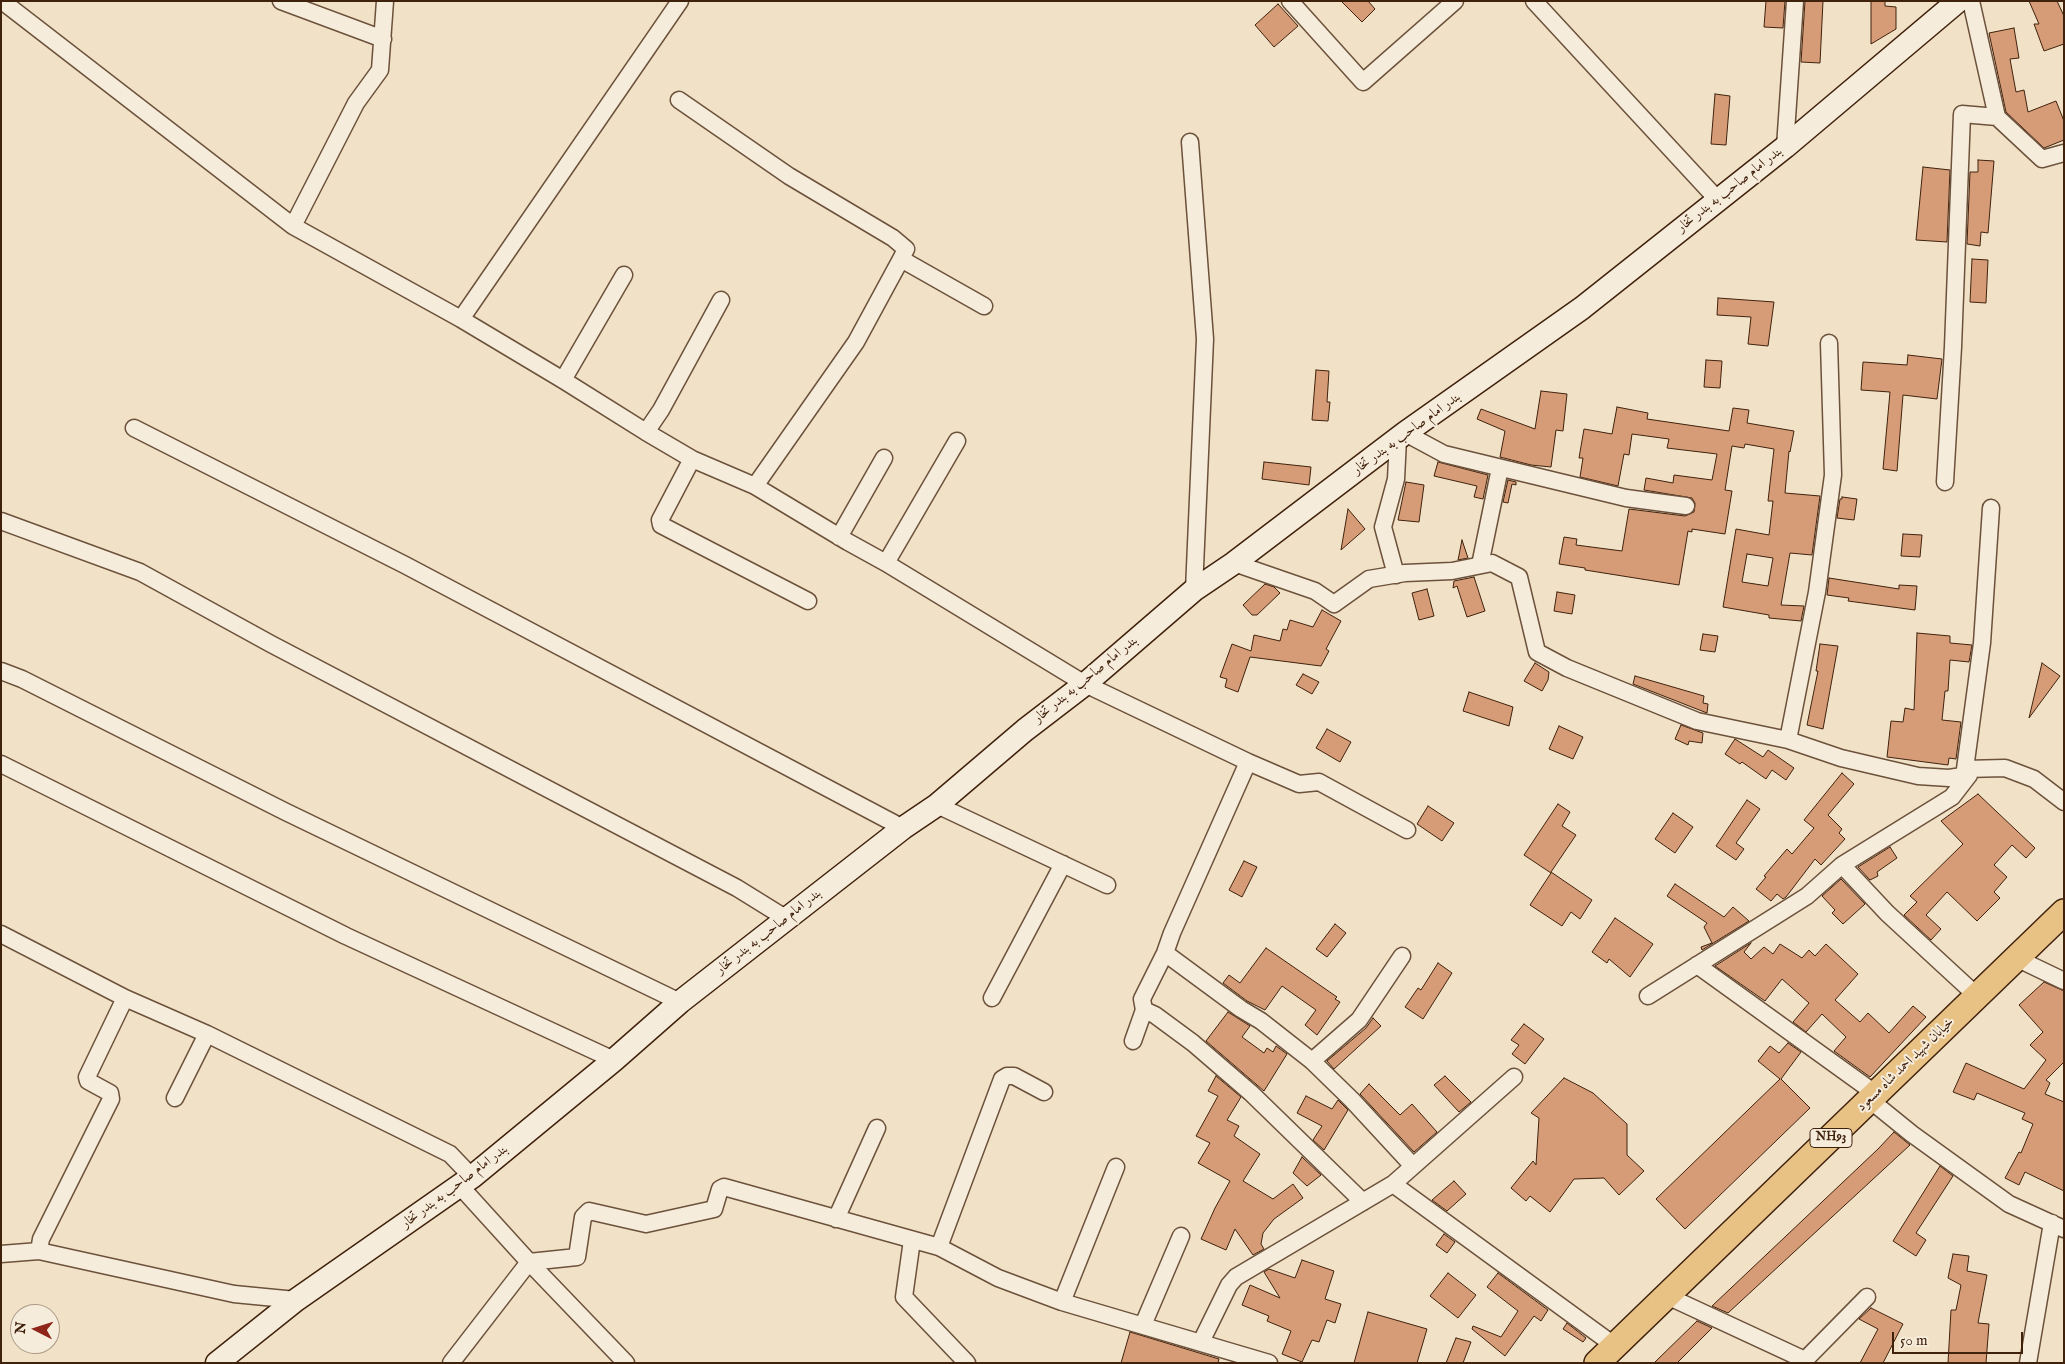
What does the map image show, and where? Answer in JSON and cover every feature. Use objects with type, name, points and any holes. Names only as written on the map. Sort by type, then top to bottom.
[{"type":"main road","name":"بندر امام صاحب به بندر تخار","points":[[217,1363],[296,1300],[466,1182],[614,1060],[680,1002],[903,828],[937,805],[1025,730],[1085,684],[1194,590],[1234,563],[1402,436],[1582,308],[1717,199],[1785,147],[1958,1]]},
{"type":"main road","name":"خیابان شهید احمد شاه مسعود","points":[[1606,1355],[2064,912]]},
{"type":"street","points":[[2,1],[293,226],[461,319],[692,459],[754,486],[886,563],[1085,684],[1248,762],[1299,784],[1319,782],[1407,830]]},
{"type":"street","points":[[280,1],[383,39]]},
{"type":"street","points":[[293,226],[356,103],[380,70],[385,1]]},
{"type":"street","points":[[461,319],[680,1]]},
{"type":"street","points":[[1290,1],[1362,82],[1455,1]]},
{"type":"street","points":[[1534,1],[1717,199]]},
{"type":"street","points":[[1785,147],[1794,1]]},
{"type":"street","points":[[1971,1],[1997,116],[2042,159],[2064,153]]},
{"type":"street","points":[[679,100],[789,176],[893,238],[906,249],[856,342],[754,486]]},
{"type":"street","points":[[1945,482],[1962,114],[1997,116]]},
{"type":"street","points":[[1190,142],[1205,339],[1194,590]]},
{"type":"street","points":[[901,259],[984,306]]},
{"type":"street","points":[[563,380],[624,275]]},
{"type":"street","points":[[646,432],[661,410],[721,300]]},
{"type":"street","points":[[1788,740],[1817,592],[1833,476],[1829,343]]},
{"type":"street","points":[[134,428],[406,565],[903,828]]},
{"type":"street","points":[[1396,575],[1383,527],[1396,479],[1402,436],[1444,454],[1500,468],[1626,498],[1686,506]]},
{"type":"street","points":[[886,563],[956,441]]},
{"type":"street","points":[[839,537],[884,458]]},
{"type":"street","points":[[692,459],[660,520],[661,525],[808,601]]},
{"type":"street","points":[[1480,565],[1500,468]]},
{"type":"street","points":[[1648,996],[1807,896],[1842,865],[1952,797],[1967,772],[1982,642],[1991,508]]},
{"type":"street","points":[[1,521],[140,572],[271,644],[737,888],[787,918]]},
{"type":"street","points":[[1234,563],[1315,592],[1334,604],[1369,579],[1452,571],[1492,563],[1518,577],[1536,652],[1567,668],[1697,721],[1788,740],[1841,758],[1918,776],[1949,778],[1967,772],[2005,768],[2034,779],[2064,802]]},
{"type":"street","points":[[1,671],[22,679],[286,812],[680,1002]]},
{"type":"street","points":[[1133,1041],[1144,1010],[1142,999],[1165,953],[1172,933],[1248,762]]},
{"type":"street","points":[[1,764],[346,936],[614,1060]]},
{"type":"street","points":[[937,805],[1107,885]]},
{"type":"street","points":[[992,998],[1063,864]]},
{"type":"street","points":[[1842,865],[1887,913],[1977,996]]},
{"type":"street","points":[[1,934],[125,998],[207,1034],[450,1154],[466,1182],[528,1262],[626,1363]]},
{"type":"street","points":[[1165,953],[1241,1009],[1261,1021],[1312,1061],[1352,1100],[1413,1166]]},
{"type":"street","points":[[1312,1061],[1359,1020],[1402,956]]},
{"type":"street","points":[[2016,958],[2064,981]]},
{"type":"street","points":[[1697,966],[1873,1097],[1912,1134],[2010,1204],[2058,1226],[2028,1363]]},
{"type":"street","points":[[40,1251],[42,1239],[111,1099],[110,1093],[88,1081],[87,1077],[125,998]]},
{"type":"street","points":[[1144,1010],[1193,1043],[1251,1094],[1363,1202]]},
{"type":"street","points":[[175,1098],[207,1034]]},
{"type":"street","points":[[939,1247],[1002,1080],[1007,1076],[1014,1076],[1044,1092]]},
{"type":"street","points":[[1201,1342],[1229,1285],[1236,1277],[1393,1184],[1514,1077]]},
{"type":"street","points":[[836,1219],[877,1128]]},
{"type":"street","points":[[1062,1302],[1116,1168]]},
{"type":"street","points":[[1393,1184],[1606,1355]]},
{"type":"street","points":[[451,1363],[528,1262],[577,1258],[583,1217],[589,1211],[646,1224],[714,1209],[720,1189],[724,1187],[939,1247],[998,1278],[1062,1302],[1269,1363]]},
{"type":"street","points":[[1143,1325],[1182,1236]]},
{"type":"street","points":[[912,1240],[904,1297],[967,1363]]},
{"type":"street","points":[[1,1254],[40,1251],[234,1294],[296,1300]]},
{"type":"street","points":[[1668,1296],[1805,1360],[1867,1297]]},
{"type":"building","points":[[1341,1],[1368,1],[1375,9],[1362,22]]},
{"type":"building","points":[[1766,1],[1785,1],[1783,28],[1764,27]]},
{"type":"building","points":[[1805,1],[1823,1],[1820,63],[1801,62]]},
{"type":"building","points":[[1871,1],[1885,1],[1885,6],[1896,7],[1896,29],[1871,44]]},
{"type":"building","points":[[2029,1],[2057,1],[2064,16],[2064,44],[2044,51],[2034,24],[2039,24]]},
{"type":"building","points":[[1278,4],[1298,26],[1274,47],[1255,25]]},
{"type":"building","points":[[2014,28],[2019,58],[2010,59],[2016,92],[2024,90],[2028,112],[2056,101],[2064,121],[2064,140],[2044,148],[2006,112],[1989,33]]},
{"type":"building","points":[[1715,94],[1730,96],[1726,145],[1711,144]]},
{"type":"building","points":[[1978,160],[1994,161],[1988,233],[1981,232],[1980,246],[1967,244],[1970,172],[1978,172]]},
{"type":"building","points":[[1923,167],[1950,170],[1947,242],[1916,240]]},
{"type":"building","points":[[1972,259],[1988,260],[1986,303],[1970,302]]},
{"type":"building","points":[[1718,298],[1774,302],[1768,346],[1748,344],[1751,317],[1717,315]]},
{"type":"building","points":[[1908,355],[1942,359],[1937,399],[1903,395],[1897,471],[1883,469],[1890,392],[1861,390],[1863,362],[1907,365]]},
{"type":"building","points":[[1706,360],[1722,361],[1720,388],[1704,387]]},
{"type":"building","points":[[1316,370],[1329,371],[1327,402],[1330,402],[1328,421],[1312,420]]},
{"type":"building","points":[[1541,391],[1567,394],[1563,431],[1556,430],[1551,467],[1531,465],[1500,457],[1505,431],[1477,419],[1481,409],[1535,429]]},
{"type":"building","points":[[1617,407],[1648,413],[1647,419],[1729,431],[1733,408],[1749,410],[1747,423],[1794,431],[1789,451],[1785,493],[1820,496],[1812,555],[1790,553],[1781,605],[1804,606],[1801,621],[1769,618],[1769,615],[1723,607],[1736,529],[1769,535],[1773,501],[1768,501],[1774,449],[1745,444],[1744,448],[1732,446],[1725,490],[1732,491],[1725,534],[1692,529],[1692,532],[1688,531],[1679,585],[1559,564],[1564,537],[1577,539],[1576,545],[1622,551],[1629,509],[1685,516],[1694,512],[1695,503],[1692,498],[1644,490],[1646,478],[1673,483],[1674,475],[1712,480],[1717,454],[1667,448],[1669,439],[1632,434],[1629,455],[1624,454],[1618,486],[1580,477],[1583,458],[1579,458],[1584,429],[1612,434]],"holes":[[[1747,554],[1773,558],[1768,586],[1742,582]]]},
{"type":"building","points":[[1264,462],[1311,467],[1309,485],[1262,479]]},
{"type":"building","points":[[1438,462],[1488,475],[1483,499],[1474,497],[1477,486],[1434,476]]},
{"type":"building","points":[[1508,480],[1516,482],[1516,485],[1512,484],[1508,503],[1503,502]]},
{"type":"building","points":[[1406,482],[1424,485],[1419,522],[1398,520]]},
{"type":"building","points":[[1842,497],[1857,499],[1854,520],[1837,518]]},
{"type":"building","points":[[1348,509],[1365,529],[1341,550]]},
{"type":"building","points":[[1903,534],[1922,535],[1920,557],[1901,556]]},
{"type":"building","points":[[1462,540],[1468,558],[1458,560]]},
{"type":"building","points":[[1474,577],[1485,611],[1467,617],[1457,586],[1453,588],[1454,581]]},
{"type":"building","points":[[1829,578],[1899,589],[1899,585],[1917,586],[1915,610],[1848,601],[1849,598],[1827,595]]},
{"type":"building","points":[[1265,584],[1274,587],[1280,593],[1257,615],[1252,615],[1243,605]]},
{"type":"building","points":[[1427,589],[1434,616],[1419,620],[1412,593]]},
{"type":"building","points":[[1557,592],[1575,595],[1572,614],[1554,611]]},
{"type":"building","points":[[1322,610],[1341,621],[1326,649],[1329,651],[1321,666],[1250,657],[1238,692],[1225,687],[1227,679],[1220,677],[1232,644],[1251,651],[1254,635],[1280,641],[1283,629],[1287,630],[1290,620],[1313,627]]},
{"type":"building","points":[[1917,633],[1950,636],[1950,643],[1972,645],[1969,662],[1950,660],[1948,691],[1945,691],[1942,720],[1961,722],[1956,759],[1949,758],[1948,765],[1887,757],[1891,721],[1903,722],[1905,708],[1914,710]]},
{"type":"building","points":[[1703,634],[1718,636],[1715,652],[1700,650]]},
{"type":"building","points":[[1820,644],[1838,646],[1823,729],[1807,725],[1818,671],[1816,671]]},
{"type":"building","points":[[1535,663],[1549,672],[1548,680],[1542,691],[1524,681]]},
{"type":"building","points":[[2042,663],[2060,676],[2029,718]]},
{"type":"building","points":[[1303,674],[1319,682],[1312,694],[1296,685]]},
{"type":"building","points":[[1635,676],[1704,696],[1703,703],[1708,704],[1707,713],[1633,684]]},
{"type":"building","points":[[1469,692],[1513,707],[1509,726],[1463,711]]},
{"type":"building","points":[[1681,725],[1703,733],[1702,743],[1689,741],[1688,745],[1675,739]]},
{"type":"building","points":[[1559,726],[1583,737],[1573,759],[1549,749]]},
{"type":"building","points":[[1327,729],[1351,742],[1340,762],[1316,748]]},
{"type":"building","points":[[1735,739],[1763,757],[1768,750],[1794,768],[1786,780],[1772,770],[1766,779],[1742,762],[1740,764],[1725,754]]},
{"type":"building","points":[[1842,773],[1854,784],[1828,815],[1842,829],[1839,833],[1845,839],[1821,865],[1815,859],[1786,897],[1783,899],[1777,894],[1771,901],[1756,889],[1766,877],[1764,876],[1787,849],[1792,854],[1814,828],[1804,820]]},
{"type":"building","points":[[1978,794],[2035,848],[2026,858],[2012,845],[1994,865],[2007,877],[1994,892],[2000,898],[1977,921],[1947,892],[1926,915],[1941,929],[1931,940],[1904,915],[1917,902],[1910,896],[1963,844],[1941,821]]},
{"type":"building","points":[[1747,800],[1760,809],[1736,843],[1744,849],[1736,860],[1716,846]]},
{"type":"building","points":[[1558,804],[1570,812],[1562,826],[1576,835],[1551,872],[1592,900],[1580,919],[1571,912],[1562,926],[1530,905],[1551,873],[1524,855]]},
{"type":"building","points":[[1428,806],[1454,823],[1442,841],[1417,824]]},
{"type":"building","points":[[1673,813],[1693,827],[1675,853],[1655,839]]},
{"type":"building","points":[[1890,847],[1897,858],[1877,872],[1878,876],[1870,880],[1858,867]]},
{"type":"building","points":[[1244,861],[1257,867],[1242,897],[1229,890]]},
{"type":"building","points":[[1841,879],[1865,904],[1843,924],[1832,913],[1835,910],[1822,896]]},
{"type":"building","points":[[1675,884],[1724,917],[1733,907],[1749,921],[1702,950],[1701,947],[1712,943],[1704,927],[1707,923],[1667,896]]},
{"type":"building","points":[[1615,918],[1653,944],[1630,977],[1609,959],[1607,963],[1592,952]]},
{"type":"building","points":[[1335,924],[1346,933],[1327,957],[1316,949]]},
{"type":"building","points":[[1751,943],[1744,952],[1751,959],[1764,947],[1773,954],[1780,944],[1802,958],[1809,950],[1815,956],[1826,944],[1858,974],[1835,1000],[1860,1022],[1868,1013],[1889,1033],[1913,1006],[1926,1017],[1870,1077],[1834,1051],[1846,1037],[1822,1014],[1806,1032],[1793,1022],[1809,1003],[1782,979],[1765,1001],[1715,966]]},
{"type":"building","points":[[1266,948],[1337,997],[1335,999],[1340,1002],[1317,1035],[1305,1025],[1316,1010],[1282,986],[1265,1010],[1247,1001],[1223,983],[1229,975],[1240,983]]},
{"type":"building","points":[[1438,963],[1452,973],[1423,1019],[1405,1007],[1418,988],[1421,990]]},
{"type":"building","points":[[2044,982],[2064,991],[2064,1062],[2046,1080],[2050,1083],[2045,1094],[2064,1102],[2064,1191],[2025,1172],[2019,1185],[2005,1178],[2019,1152],[2021,1153],[2033,1124],[2022,1119],[2025,1113],[1977,1093],[1974,1100],[1953,1092],[1966,1063],[2024,1089],[2046,1060],[2030,1045],[2043,1032],[2019,1005]]},
{"type":"building","points":[[1228,1012],[1250,1026],[1242,1037],[1264,1053],[1267,1048],[1273,1052],[1276,1046],[1287,1054],[1264,1091],[1206,1041]]},
{"type":"building","points":[[1373,1018],[1381,1026],[1334,1069],[1327,1061],[1366,1028]]},
{"type":"building","points":[[1524,1024],[1544,1039],[1525,1064],[1512,1054],[1519,1045],[1511,1040]]},
{"type":"building","points":[[1788,1043],[1801,1052],[1781,1079],[1810,1108],[1685,1229],[1656,1199],[1780,1079],[1758,1061],[1770,1046],[1779,1053]]},
{"type":"building","points":[[1216,1076],[1241,1097],[1227,1120],[1239,1126],[1234,1136],[1260,1154],[1243,1181],[1273,1199],[1293,1184],[1303,1198],[1274,1219],[1263,1233],[1261,1244],[1264,1249],[1253,1255],[1235,1229],[1226,1250],[1201,1239],[1230,1181],[1198,1163],[1210,1143],[1196,1136],[1218,1096],[1208,1091]]},
{"type":"building","points":[[1445,1076],[1471,1102],[1459,1112],[1434,1085]]},
{"type":"building","points":[[1564,1078],[1593,1093],[1627,1124],[1627,1155],[1644,1171],[1619,1195],[1604,1178],[1574,1179],[1550,1212],[1530,1196],[1526,1201],[1511,1188],[1533,1161],[1536,1165],[1539,1118],[1531,1113]]},
{"type":"building","points":[[1369,1084],[1400,1115],[1412,1104],[1437,1132],[1414,1152],[1360,1094]]},
{"type":"building","points":[[1306,1096],[1332,1109],[1338,1100],[1348,1110],[1324,1150],[1313,1140],[1322,1126],[1297,1113]]},
{"type":"building","points":[[1894,1132],[1910,1145],[1728,1313],[1712,1306],[1878,1149]]},
{"type":"building","points":[[1302,1157],[1321,1175],[1307,1186],[1293,1173]]},
{"type":"building","points":[[1940,1166],[1953,1176],[1916,1233],[1926,1240],[1916,1256],[1893,1241]]},
{"type":"building","points":[[1454,1181],[1466,1194],[1447,1211],[1432,1200]]},
{"type":"building","points":[[1444,1234],[1455,1242],[1447,1253],[1436,1245]]},
{"type":"building","points":[[1953,1254],[1969,1256],[1967,1271],[1987,1275],[1978,1323],[1989,1324],[1986,1363],[1948,1363],[1951,1310],[1956,1310],[1961,1285],[1948,1278]]},
{"type":"building","points":[[1302,1260],[1334,1271],[1325,1299],[1341,1304],[1335,1323],[1327,1320],[1319,1342],[1312,1340],[1302,1362],[1282,1354],[1291,1331],[1267,1321],[1269,1316],[1242,1305],[1250,1285],[1280,1298],[1264,1272],[1269,1269],[1295,1278]]},
{"type":"building","points":[[1448,1273],[1476,1295],[1458,1318],[1430,1296]]},
{"type":"building","points":[[1498,1273],[1548,1310],[1541,1321],[1534,1316],[1505,1356],[1472,1329],[1473,1326],[1501,1337],[1518,1311],[1487,1287]]},
{"type":"building","points":[[1871,1308],[1903,1324],[1883,1363],[1860,1363],[1878,1329],[1859,1319]]},
{"type":"building","points":[[1368,1312],[1427,1329],[1417,1363],[1354,1363]]},
{"type":"building","points":[[1697,1321],[1712,1328],[1677,1363],[1654,1363]]},
{"type":"building","points":[[1567,1323],[1586,1338],[1583,1342],[1563,1329]]},
{"type":"building","points":[[1130,1332],[1219,1359],[1218,1363],[1121,1363]]},
{"type":"building","points":[[1456,1338],[1471,1342],[1463,1363],[1446,1363]]}]
